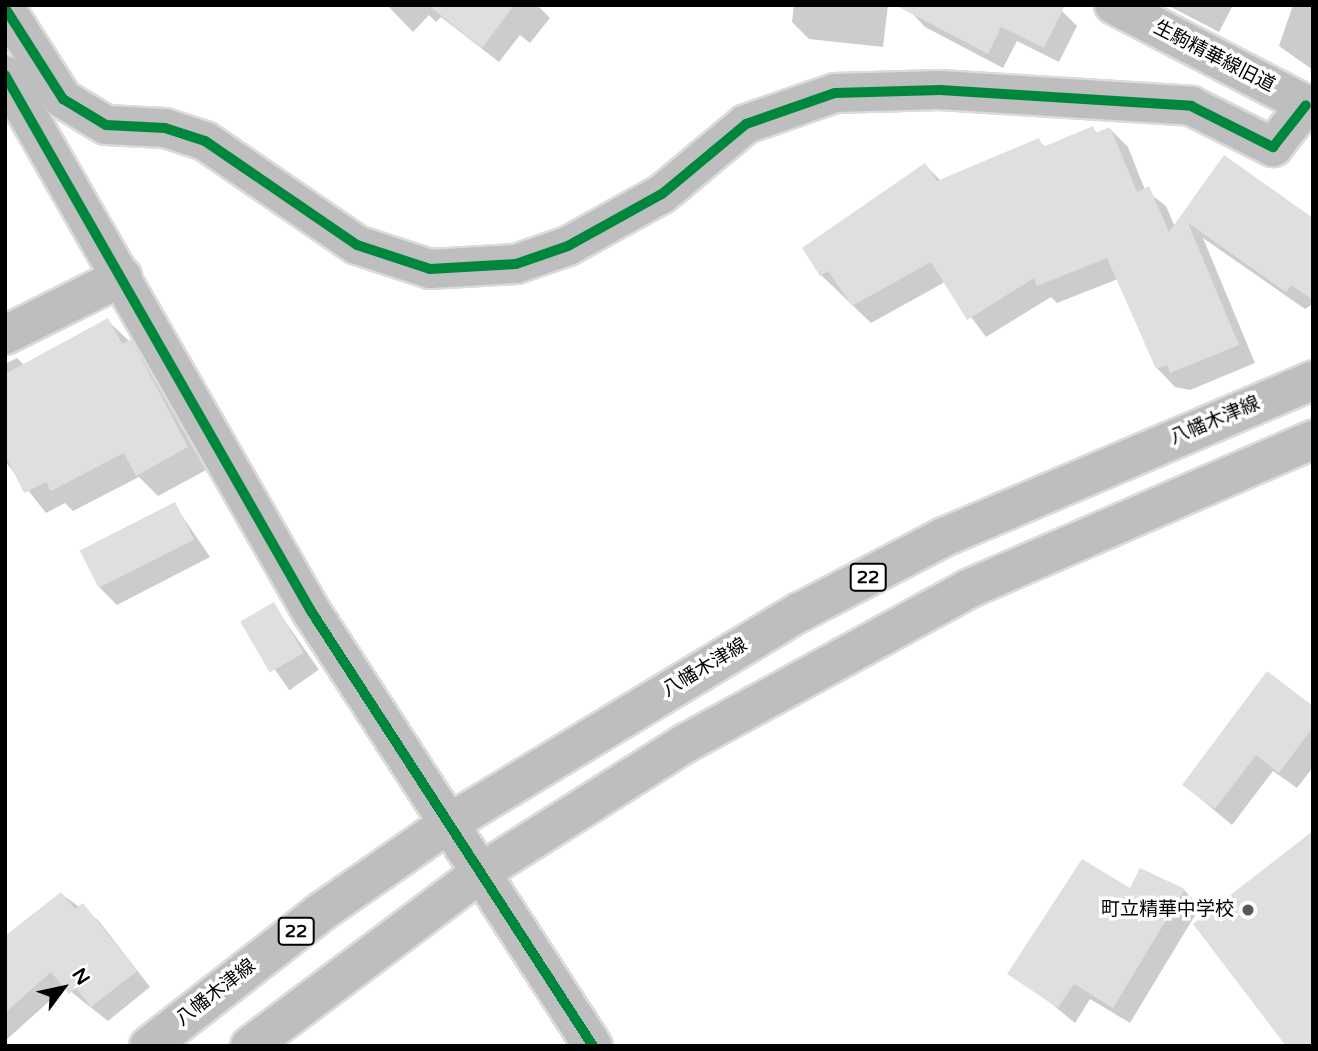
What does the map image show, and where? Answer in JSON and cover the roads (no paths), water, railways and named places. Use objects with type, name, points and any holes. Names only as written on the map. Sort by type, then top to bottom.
[{"type":"street","name":"生駒精華線旧道","points":[[1114,5],[1309,106]]},
{"type":"street","points":[[5,8],[63,99],[106,125],[165,128],[205,141],[357,245],[430,269],[516,264],[568,246],[662,194],[746,124],[835,93],[940,90],[1191,106],[1273,147],[1309,106]]},
{"type":"street","points":[[5,75],[311,611],[593,1046]]},
{"type":"street","points":[[5,335],[122,277]]},
{"type":"street","name":"八幡木津線","points":[[149,1046],[321,912],[448,824],[800,612],[944,537],[1313,380]]},
{"type":"street","points":[[250,1046],[480,873],[830,661],[1076,539],[1313,440]]},
{"type":"place","name":"町立精華中学校","points":[[1248,910]]}]
